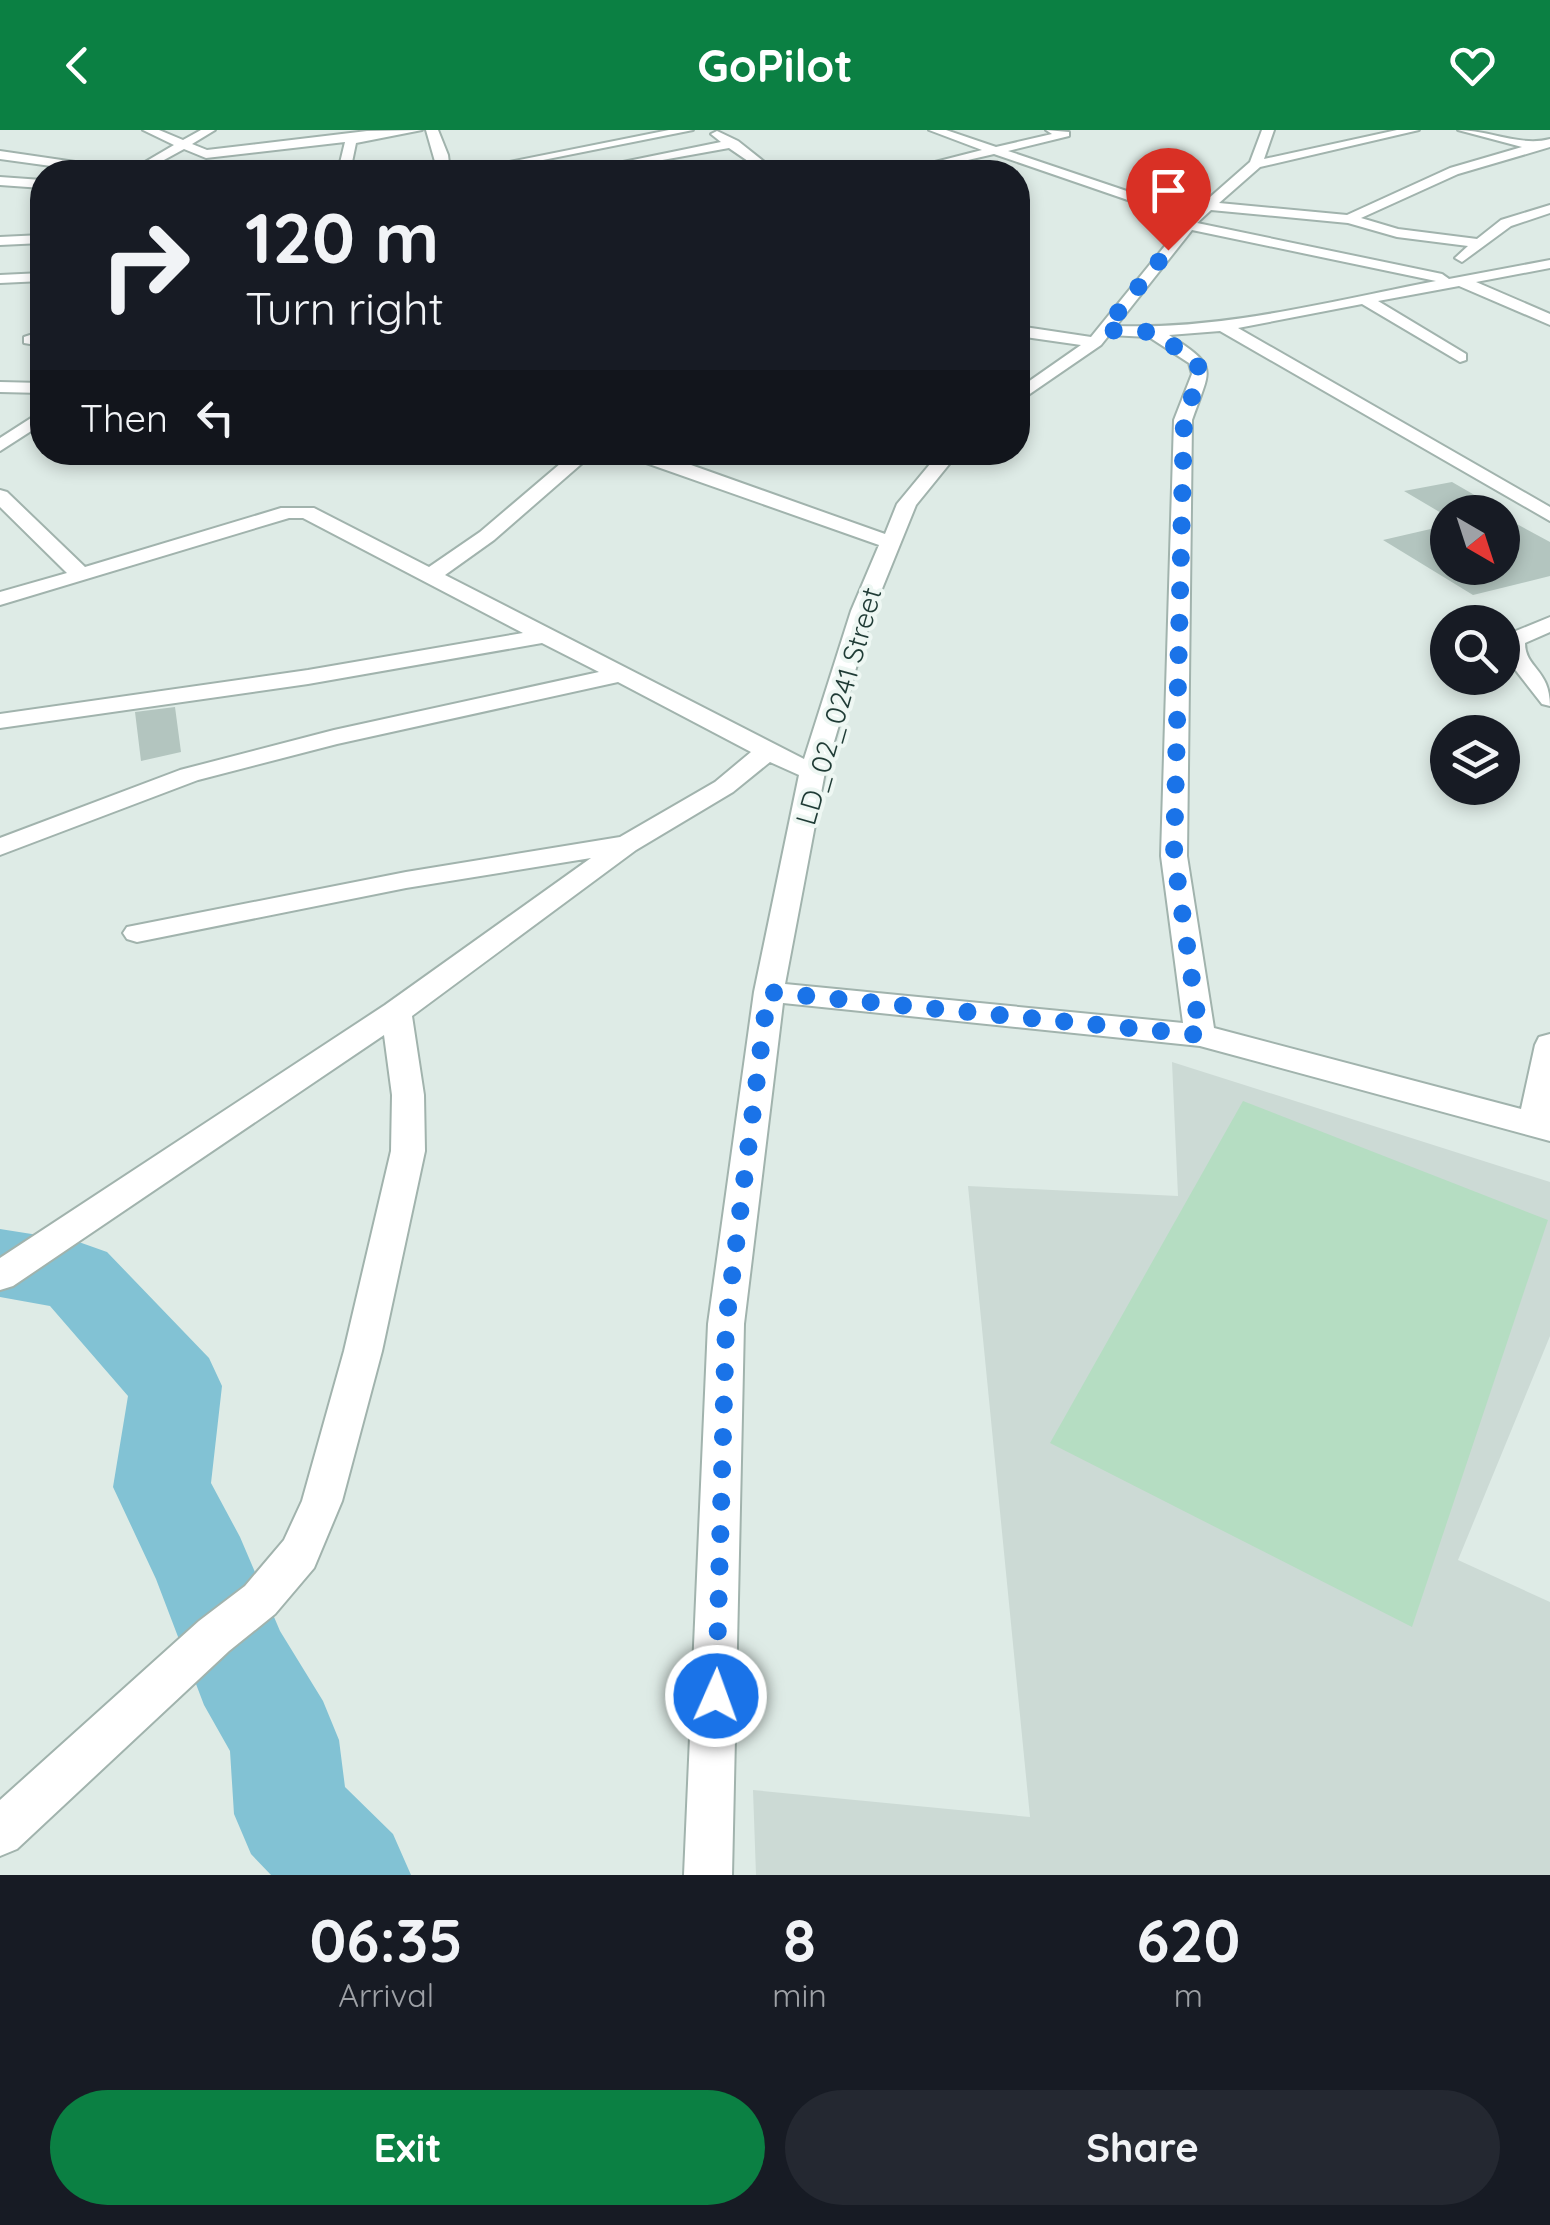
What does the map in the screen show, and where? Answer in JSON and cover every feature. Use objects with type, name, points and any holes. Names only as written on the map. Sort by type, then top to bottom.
[{"type":"street","points":[[149,130],[219,160]]},
{"type":"street","points":[[155,160],[209,130]]},
{"type":"street","points":[[289,130],[300,143]]},
{"type":"street","points":[[206,154],[416,130]]},
{"type":"street","points":[[432,130],[443,160]]},
{"type":"street","points":[[524,160],[687,130]]},
{"type":"street","points":[[708,130],[756,160]]},
{"type":"street","points":[[935,130],[1025,160]]},
{"type":"street","points":[[954,160],[1058,132],[1081,130]]},
{"type":"street","points":[[1030,388],[1100,336],[1191,221],[1256,164],[1268,130]]},
{"type":"street","points":[[1256,164],[1413,130]]},
{"type":"street","points":[[1464,130],[1550,146]]},
{"type":"street","points":[[347,160],[351,141],[376,132]]},
{"type":"street","points":[[540,140],[544,156]]},
{"type":"street","points":[[641,160],[734,143]]},
{"type":"street","points":[[1349,219],[1428,180],[1535,146]]},
{"type":"street","points":[[582,150],[600,157]]},
{"type":"street","points":[[0,155],[34,160]]},
{"type":"street","points":[[1030,162],[1191,221],[1440,281],[1463,282],[1550,264]]},
{"type":"street","points":[[0,181],[30,183]]},
{"type":"street","points":[[1210,206],[1349,219],[1397,233],[1477,243]]},
{"type":"street","points":[[1030,332],[1100,336],[1223,326],[1364,299],[1440,281],[1477,243],[1506,223],[1550,209]]},
{"type":"street","points":[[0,241],[30,240]]},
{"type":"street","points":[[0,278],[30,277]]},
{"type":"street","points":[[1463,282],[1550,320]]},
{"type":"street","points":[[1364,299],[1460,357]]},
{"type":"street","points":[[1223,326],[1550,515]]},
{"type":"street","points":[[1153,332],[1197,362],[1200,374],[1184,420],[1174,856],[1200,1035]]},
{"type":"street","points":[[0,387],[30,388]]},
{"type":"street","points":[[0,420],[30,419]]},
{"type":"street","points":[[0,446],[30,425]]},
{"type":"street","points":[[429,576],[487,536],[571,465]]},
{"type":"street","points":[[673,465],[890,542]]},
{"type":"street","name":"LD_02_0241 Street","points":[[708,1875],[726,1324],[768,992],[812,772],[862,611],[907,504],[939,465]]},
{"type":"street","points":[[0,496],[81,576]]},
{"type":"street","points":[[0,599],[298,511],[322,518],[542,636],[812,772]]},
{"type":"street","points":[[1550,624],[1514,640],[1514,654],[1550,699]]},
{"type":"street","points":[[0,721],[308,676],[542,636]]},
{"type":"street","points":[[0,847],[190,776],[334,737],[619,675]]},
{"type":"street","points":[[0,1276],[396,1012],[627,844],[724,787],[768,751]]},
{"type":"street","points":[[137,933],[406,880],[627,844]]},
{"type":"street","points":[[768,992],[1200,1035],[1542,1126],[1550,1045]]},
{"type":"street","points":[[14,1818],[214,1636],[260,1600],[300,1554],[322,1500],[363,1351],[408,1151],[408,1095],[396,1012]]},
{"type":"shaded area","points":[[1172,1062],[1550,1182],[1550,1336],[1458,1560],[1550,1602],[1550,1875],[756,1875],[753,1790],[1030,1817],[968,1186],[1178,1196]]},
{"type":"green space","points":[[1243,1101],[1548,1220],[1412,1627],[1050,1443]]},
{"type":"building","points":[[1452,482],[1474,495],[1430,495],[1430,506],[1404,491]]},
{"type":"building","points":[[1520,526],[1550,542],[1550,576],[1520,583]]},
{"type":"building","points":[[1430,529],[1430,569],[1383,540]]},
{"type":"building","points":[[1457,585],[1514,585],[1473,595]]},
{"type":"building","points":[[175,707],[181,752],[141,761],[135,712]]},
{"type":"waterway","points":[[0,1263],[76,1276],[176,1386],[162,1487],[204,1571],[242,1668],[284,1740],[291,1814],[352,1875]]},
{"type":"route","points":[[716,1696],[726,1324],[768,992],[1200,1035],[1174,856],[1184,420],[1200,374],[1197,362],[1153,332],[1104,330],[1168,250]]}]
